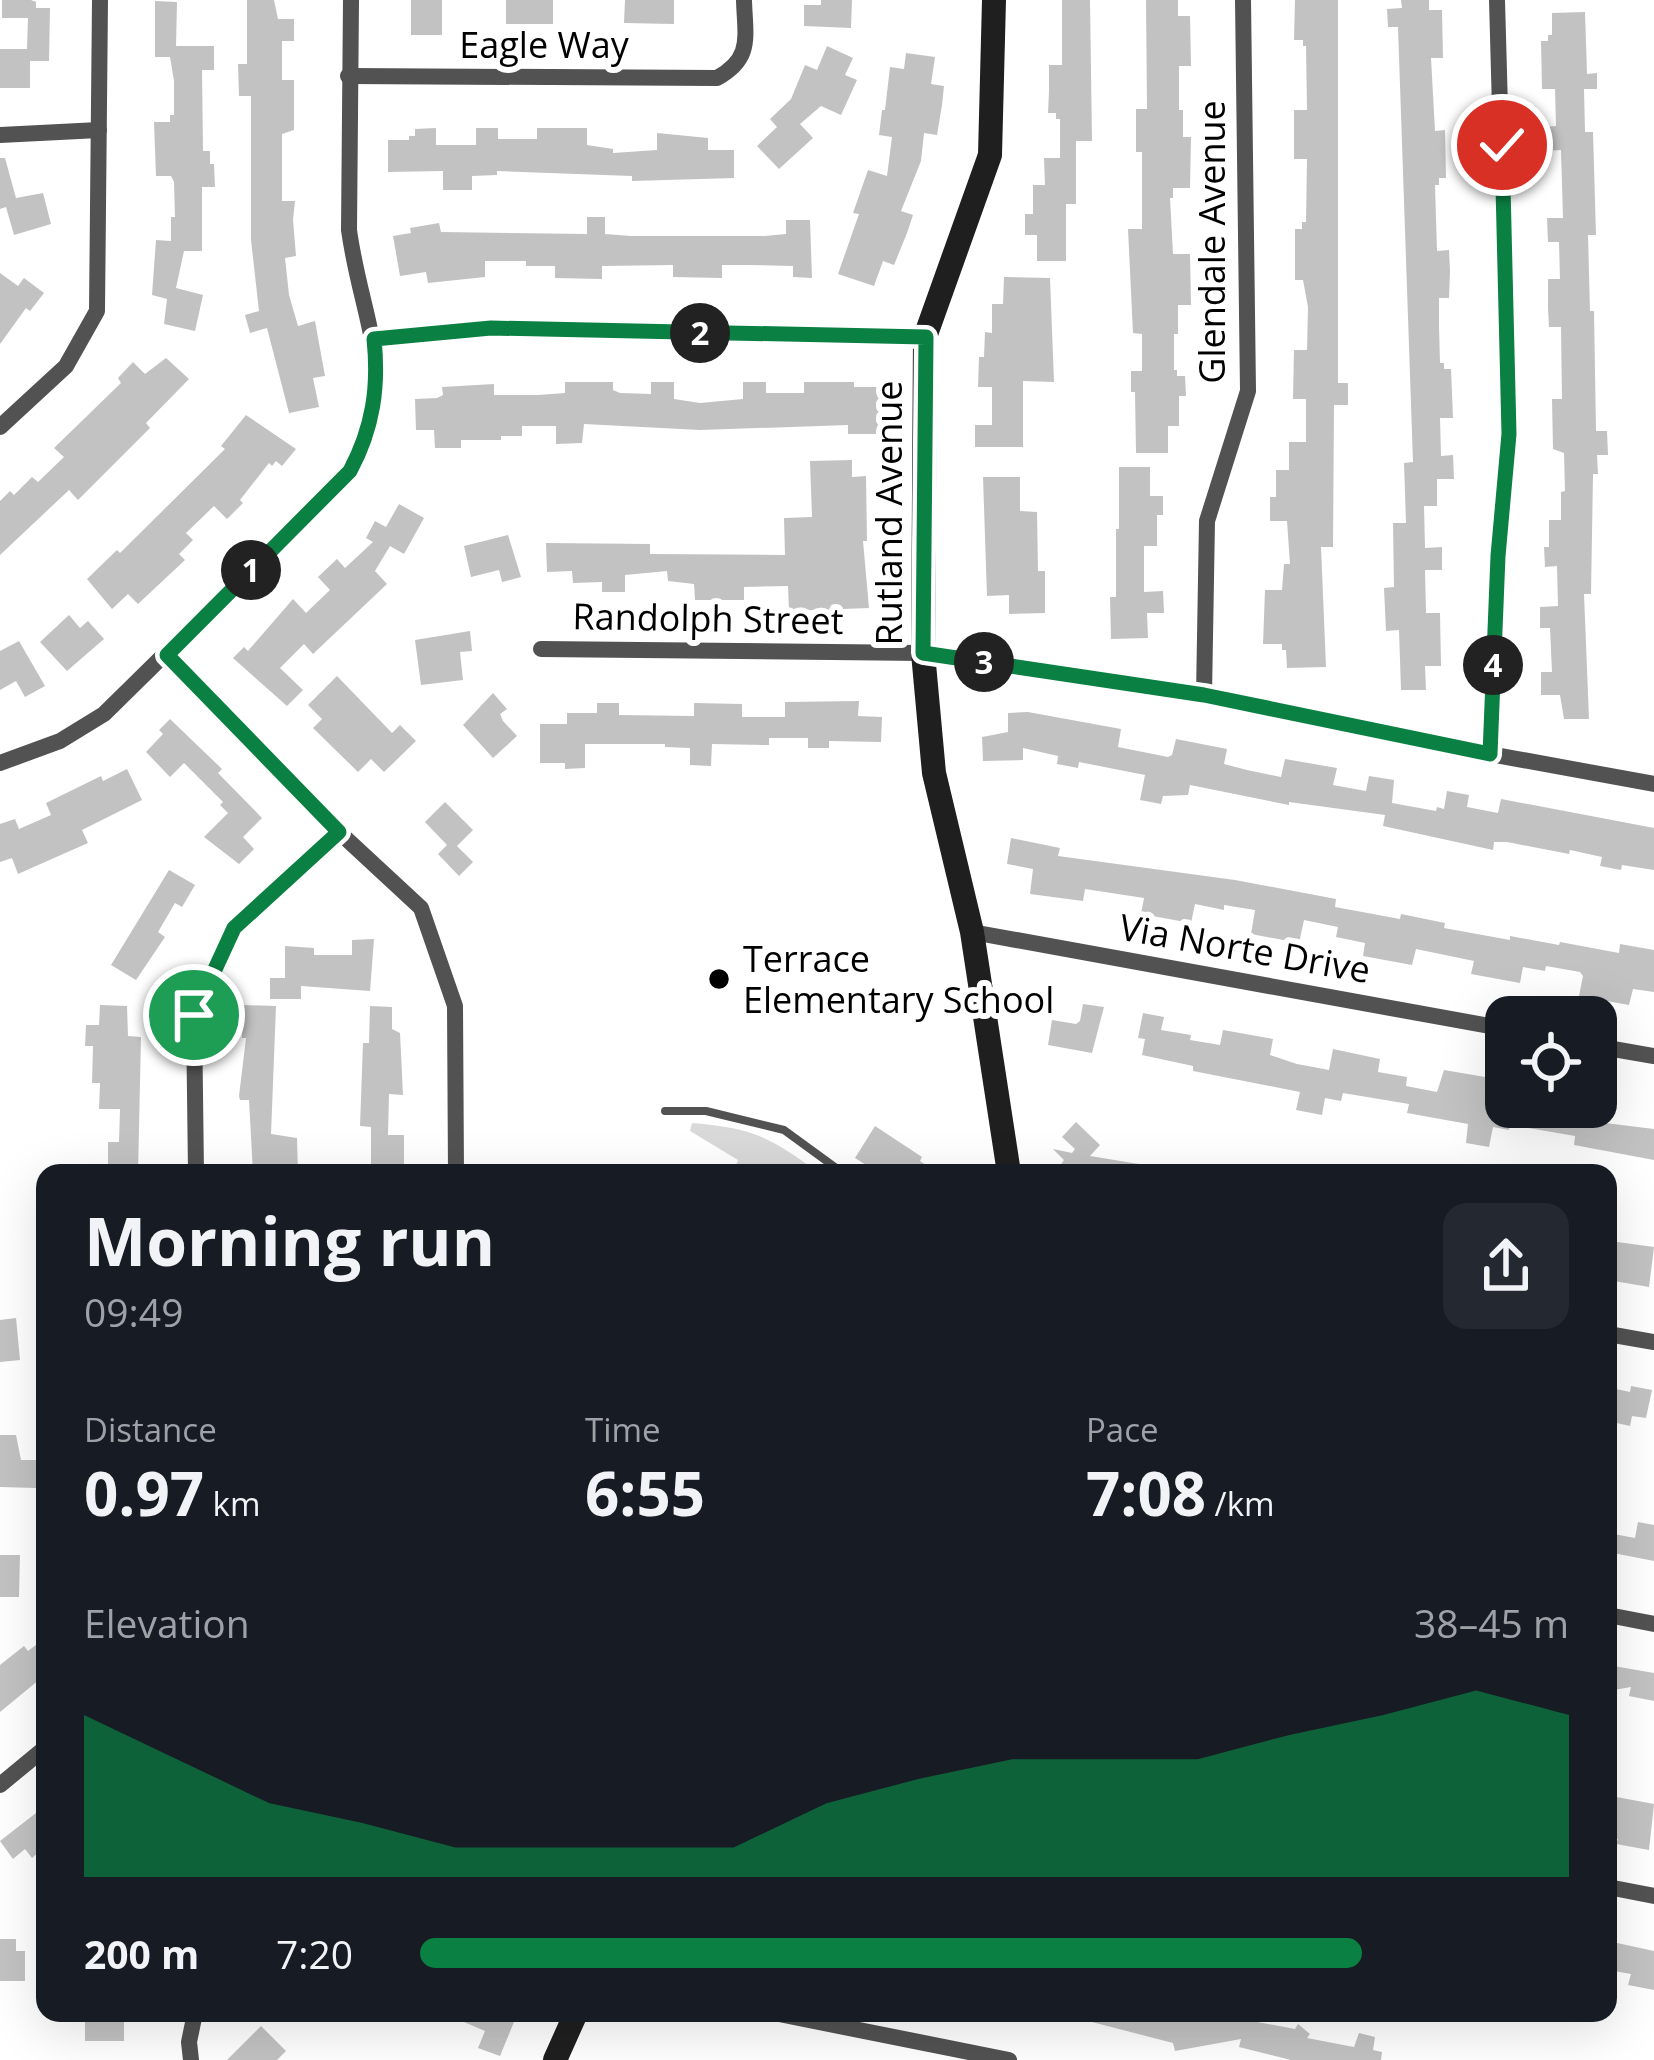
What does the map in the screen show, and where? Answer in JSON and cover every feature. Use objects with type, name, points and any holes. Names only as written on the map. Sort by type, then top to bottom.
[{"type":"street","points":[[0,427],[66,366],[98,311],[100,0]]},
{"type":"street","points":[[0,763],[60,741],[104,714],[350,471],[366,441],[376,398],[374,339],[349,230],[351,0]]},
{"type":"street","name":"Eagle Way","points":[[348,76],[717,78],[736,67],[745,50],[744,0]]},
{"type":"street","name":"Rutland Avenue","points":[[994,0],[990,155],[926,337],[923,653],[934,773],[972,932],[1008,1164]]},
{"type":"street","name":"Glendale Avenue","points":[[1204,695],[1207,521],[1247,391],[1243,0]]},
{"type":"street","points":[[1490,754],[1498,556],[1509,434],[1498,0]]},
{"type":"street","points":[[0,134],[98,130]]},
{"type":"street","points":[[374,339],[491,328],[926,337]]},
{"type":"street","name":"Randolph Street","points":[[541,649],[923,653],[1204,695],[1654,784]]},
{"type":"street","points":[[167,655],[339,832],[421,908],[455,1006],[456,1164]]},
{"type":"street","points":[[196,1164],[194,1015],[234,928],[339,832]]},
{"type":"street","name":"Via Norte Drive","points":[[972,932],[1485,1025]]},
{"type":"street","points":[[1617,1050],[1654,1056]]},
{"type":"street","points":[[1617,1336],[1654,1342]]},
{"type":"street","points":[[1617,1618],[1654,1624]]},
{"type":"street","points":[[0,1784],[36,1755]]},
{"type":"street","points":[[1617,1889],[1654,1896]]},
{"type":"street","points":[[191,2060],[193,2022]]},
{"type":"street","points":[[555,2060],[571,2022]]},
{"type":"street","points":[[819,2022],[1009,2060]]},
{"type":"lane","points":[[664,1112],[706,1112],[784,1130],[831,1164]]},
{"type":"shaded area","points":[[692,1123],[760,1136],[806,1164],[736,1164],[738,1160],[690,1131]]},
{"type":"building","points":[[2,0],[31,0],[36,8],[50,8],[49,61],[30,61],[30,88],[0,88],[0,49],[27,49],[28,18],[2,18]]},
{"type":"building","points":[[247,0],[274,0],[278,19],[294,19],[294,41],[282,41],[282,80],[294,80],[294,130],[282,134],[282,201],[295,201],[296,256],[285,258],[298,326],[315,321],[325,376],[313,378],[319,407],[289,413],[267,328],[250,333],[245,315],[259,311],[251,240],[251,96],[239,96],[238,64],[247,64]]},
{"type":"building","points":[[411,0],[442,0],[442,35],[411,35]]},
{"type":"building","points":[[506,0],[553,0],[553,24],[506,24]]},
{"type":"building","points":[[625,0],[674,0],[674,24],[624,23]]},
{"type":"building","points":[[821,0],[852,0],[851,28],[804,26],[804,5],[821,5]]},
{"type":"building","points":[[1062,0],[1090,0],[1092,141],[1076,141],[1076,204],[1066,204],[1066,261],[1037,261],[1037,235],[1025,235],[1025,214],[1033,214],[1033,185],[1045,185],[1044,158],[1060,158],[1060,119],[1048,113],[1049,65],[1062,65]]},
{"type":"building","points":[[1146,0],[1178,0],[1178,16],[1190,16],[1191,66],[1179,66],[1179,110],[1183,110],[1183,137],[1191,137],[1190,188],[1173,188],[1170,198],[1173,254],[1190,254],[1191,305],[1178,305],[1174,370],[1177,376],[1185,376],[1186,396],[1179,396],[1179,426],[1168,426],[1168,453],[1136,453],[1135,392],[1131,392],[1131,371],[1142,371],[1142,334],[1133,333],[1128,229],[1142,229],[1142,152],[1136,152],[1136,109],[1147,109]]},
{"type":"building","points":[[1295,0],[1338,0],[1338,383],[1348,383],[1348,405],[1334,405],[1333,547],[1321,547],[1326,667],[1287,668],[1282,644],[1263,644],[1265,590],[1282,590],[1284,564],[1290,564],[1287,521],[1270,521],[1270,497],[1276,497],[1276,470],[1289,470],[1289,442],[1306,442],[1306,399],[1293,399],[1294,350],[1307,350],[1308,307],[1303,280],[1295,280],[1295,229],[1302,229],[1306,222],[1307,159],[1294,159],[1294,110],[1307,110],[1306,46],[1303,40],[1294,40]]},
{"type":"building","points":[[1401,0],[1429,0],[1429,10],[1442,10],[1443,58],[1431,58],[1435,131],[1445,130],[1446,178],[1439,178],[1435,185],[1437,251],[1449,250],[1450,271],[1449,298],[1439,298],[1440,363],[1451,369],[1453,418],[1440,418],[1441,456],[1453,455],[1454,479],[1437,479],[1437,506],[1424,506],[1425,548],[1442,547],[1442,570],[1425,570],[1426,613],[1440,613],[1441,666],[1425,666],[1426,690],[1401,690],[1399,630],[1386,631],[1384,588],[1394,587],[1393,523],[1406,523],[1404,463],[1413,462],[1398,27],[1388,27],[1387,9],[1402,8]]},
{"type":"building","points":[[155,1],[177,2],[176,46],[214,46],[214,70],[202,70],[203,151],[210,151],[215,187],[202,187],[202,251],[184,251],[176,288],[203,295],[195,331],[164,324],[167,299],[152,295],[156,240],[171,241],[171,217],[175,217],[174,182],[171,176],[156,176],[154,122],[170,122],[174,115],[174,81],[170,57],[155,57]]},
{"type":"building","points":[[1585,12],[1587,74],[1597,73],[1597,89],[1584,89],[1585,132],[1593,132],[1596,235],[1588,235],[1596,431],[1607,431],[1608,455],[1597,455],[1598,474],[1593,474],[1591,594],[1584,594],[1589,719],[1564,719],[1560,695],[1541,695],[1541,672],[1552,672],[1550,628],[1540,628],[1540,607],[1558,606],[1557,566],[1545,567],[1544,547],[1549,547],[1549,520],[1561,520],[1561,492],[1565,491],[1564,453],[1553,449],[1552,399],[1562,399],[1561,327],[1549,327],[1548,308],[1548,279],[1560,279],[1559,242],[1548,242],[1547,218],[1563,218],[1561,150],[1545,151],[1544,127],[1556,126],[1555,89],[1542,89],[1541,41],[1552,35],[1552,13]]},
{"type":"building","points":[[827,46],[853,58],[845,75],[857,80],[841,115],[821,106],[800,124],[813,138],[779,169],[757,146],[777,127],[770,119],[791,99],[805,65],[817,70]]},
{"type":"building","points":[[906,53],[935,57],[931,84],[944,86],[942,105],[937,135],[924,133],[921,161],[901,211],[913,215],[907,233],[894,265],[883,261],[874,286],[838,274],[868,170],[887,176],[892,137],[879,135],[882,110],[890,67],[904,69]]},
{"type":"building","points":[[436,128],[436,145],[476,145],[476,128],[498,128],[498,139],[537,139],[537,128],[587,128],[587,145],[613,149],[613,153],[657,150],[657,133],[708,138],[708,150],[734,150],[734,178],[632,181],[632,176],[497,171],[497,175],[472,176],[472,190],[443,190],[443,171],[388,172],[388,140],[409,140],[415,129]]},
{"type":"building","points":[[0,158],[5,158],[16,198],[43,193],[51,224],[14,235],[6,207],[0,209]]},
{"type":"building","points":[[587,217],[605,217],[605,234],[631,236],[765,236],[786,234],[786,220],[810,220],[812,278],[793,277],[793,266],[748,265],[722,265],[722,278],[673,277],[673,265],[602,266],[602,279],[555,278],[555,266],[526,266],[526,261],[485,261],[485,277],[428,283],[426,272],[400,276],[393,236],[411,233],[410,228],[439,223],[441,232],[587,234]]},
{"type":"building","points":[[0,273],[18,286],[24,278],[44,293],[30,311],[26,308],[0,344]]},
{"type":"building","points":[[1004,277],[1050,278],[1054,382],[1023,381],[1023,447],[975,447],[975,425],[992,425],[992,387],[978,387],[979,357],[984,357],[985,332],[992,333],[992,304],[1003,304]]},
{"type":"building","points":[[166,358],[189,379],[146,423],[150,428],[78,500],[69,490],[0,555],[0,501],[32,477],[38,482],[64,457],[54,448],[121,383],[118,378],[133,362],[145,374]]},
{"type":"building","points":[[565,382],[613,382],[613,390],[620,393],[651,394],[651,382],[674,382],[674,399],[700,403],[743,399],[743,382],[766,382],[766,393],[804,393],[804,382],[854,382],[854,387],[881,387],[881,434],[848,434],[848,425],[700,430],[584,424],[582,443],[556,444],[556,426],[522,426],[522,436],[461,440],[461,448],[435,448],[434,430],[416,430],[415,399],[437,398],[443,395],[442,387],[494,384],[494,395],[538,395],[565,393]]},
{"type":"building","points":[[246,415],[296,449],[282,466],[269,463],[227,519],[214,506],[186,533],[193,540],[179,554],[185,560],[138,604],[128,594],[112,609],[87,579],[117,550],[120,553],[225,449],[221,446]]},
{"type":"building","points":[[852,460],[852,477],[866,476],[867,541],[863,541],[869,608],[789,611],[788,586],[744,587],[744,600],[695,600],[694,584],[668,581],[667,571],[625,575],[625,592],[602,592],[602,582],[573,583],[572,571],[547,572],[546,543],[650,544],[650,554],[785,555],[784,518],[812,517],[810,461]]},
{"type":"building","points":[[1119,467],[1150,467],[1150,496],[1163,496],[1163,515],[1157,515],[1157,546],[1144,546],[1144,592],[1163,591],[1164,613],[1147,613],[1148,638],[1111,639]]},
{"type":"building","points":[[983,477],[1020,477],[1020,511],[1037,512],[1038,571],[1045,571],[1045,613],[1009,614],[1009,595],[987,596]]},
{"type":"building","points":[[399,504],[424,518],[404,554],[390,546],[375,571],[387,584],[313,654],[304,644],[280,668],[303,690],[287,706],[233,658],[244,647],[248,651],[293,599],[306,613],[330,590],[318,577],[337,559],[345,568],[373,542],[366,538],[375,521],[386,527]]},
{"type":"building","points":[[508,535],[521,577],[502,582],[499,570],[471,577],[464,546]]},
{"type":"building","points":[[69,615],[80,628],[88,621],[104,639],[67,671],[40,642]]},
{"type":"building","points":[[470,631],[472,651],[460,652],[463,680],[421,685],[415,640]]},
{"type":"building","points":[[19,641],[45,686],[25,697],[16,681],[0,690],[0,651]]},
{"type":"building","points":[[337,676],[392,733],[400,725],[416,741],[384,772],[371,759],[358,772],[313,728],[322,719],[308,705]]},
{"type":"building","points":[[493,693],[507,709],[500,714],[503,721],[517,736],[493,758],[463,725]]},
{"type":"building","points":[[859,701],[858,716],[882,717],[881,742],[829,741],[829,748],[808,748],[808,738],[769,738],[769,745],[712,744],[711,766],[690,765],[690,748],[585,744],[585,768],[540,763],[540,724],[567,724],[567,713],[597,713],[597,703],[619,703],[619,715],[694,716],[694,703],[742,704],[742,717],[785,717],[785,702]]},
{"type":"building","points":[[1028,712],[1121,729],[1118,747],[1168,757],[1176,739],[1227,749],[1224,764],[1281,777],[1285,759],[1337,768],[1333,785],[1366,791],[1369,776],[1394,780],[1392,803],[1436,811],[1437,807],[1444,809],[1447,791],[1469,795],[1467,807],[1498,813],[1501,799],[1654,828],[1654,870],[1600,866],[1602,857],[1507,842],[1494,842],[1493,850],[1383,826],[1385,815],[1289,805],[1190,785],[1188,795],[1163,796],[1161,804],[1140,800],[1145,775],[1079,762],[1078,768],[1057,764],[1058,756],[1023,748],[1023,760],[983,761],[982,737],[1008,732],[1008,713]]},
{"type":"building","points":[[170,719],[222,769],[218,773],[262,818],[243,837],[254,849],[239,864],[204,837],[228,813],[220,805],[223,802],[184,763],[170,777],[146,752]]},
{"type":"building","points":[[127,769],[142,800],[82,830],[88,843],[18,874],[12,858],[0,862],[0,824],[15,819],[19,829],[51,815],[46,803],[101,776],[103,781]]},
{"type":"building","points":[[445,802],[473,830],[457,846],[473,862],[459,876],[438,854],[447,845],[425,822]]},
{"type":"building","points":[[1011,838],[1060,848],[1058,856],[1235,880],[1336,899],[1335,907],[1400,919],[1401,914],[1445,923],[1444,928],[1510,940],[1510,936],[1619,953],[1620,944],[1654,950],[1654,992],[1633,989],[1629,1005],[1617,1003],[1617,996],[1579,996],[1580,972],[1523,967],[1520,983],[1471,974],[1474,961],[1416,949],[1412,965],[1363,956],[1365,943],[1336,937],[1338,927],[1304,920],[1299,943],[1251,934],[1255,910],[1224,905],[1224,910],[1195,904],[1191,923],[1141,914],[1144,898],[1085,889],[1083,901],[1030,894],[1033,869],[1007,864]]},
{"type":"building","points":[[169,870],[195,885],[182,907],[175,903],[158,932],[165,937],[136,980],[111,965]]},
{"type":"building","points":[[374,939],[370,991],[301,986],[301,999],[270,999],[270,978],[285,978],[285,946],[314,948],[314,955],[352,955],[352,940]]},
{"type":"building","points":[[1083,1004],[1104,1007],[1092,1053],[1048,1045],[1052,1020],[1076,1024]]},
{"type":"building","points":[[100,1005],[127,1006],[128,1036],[141,1037],[138,1164],[108,1164],[108,1142],[119,1142],[120,1109],[99,1109],[100,1083],[92,1083],[93,1046],[85,1046],[86,1025],[99,1025]]},
{"type":"building","points":[[243,1005],[276,1006],[271,1134],[297,1138],[298,1164],[253,1164],[249,1100],[239,1096],[246,1038],[242,1038]]},
{"type":"building","points":[[370,1006],[392,1007],[392,1029],[400,1033],[403,1095],[389,1094],[388,1135],[404,1135],[404,1164],[371,1164],[371,1127],[360,1126],[363,1043],[369,1043]]},
{"type":"building","points":[[1143,1013],[1164,1017],[1161,1030],[1191,1035],[1190,1040],[1220,1045],[1223,1030],[1273,1039],[1270,1055],[1297,1064],[1329,1070],[1333,1049],[1380,1059],[1378,1072],[1407,1077],[1406,1086],[1437,1092],[1444,1070],[1485,1077],[1485,1128],[1493,1128],[1489,1147],[1466,1143],[1468,1124],[1407,1113],[1409,1104],[1343,1093],[1341,1101],[1325,1098],[1322,1115],[1296,1110],[1300,1092],[1193,1071],[1193,1066],[1142,1055],[1145,1039],[1138,1038]]},
{"type":"building","points":[[1076,1122],[1100,1145],[1090,1156],[1139,1164],[1061,1164],[1064,1160],[1053,1149],[1072,1153],[1075,1149],[1062,1137]]},
{"type":"building","points":[[1617,1124],[1654,1129],[1654,1160],[1574,1145],[1575,1136],[1528,1128]]},
{"type":"building","points":[[875,1126],[922,1157],[924,1164],[865,1164],[855,1158]]},
{"type":"building","points":[[1617,1242],[1654,1247],[1649,1287],[1617,1282]]},
{"type":"building","points":[[16,1318],[20,1360],[0,1362],[0,1320]]},
{"type":"building","points":[[1631,1386],[1652,1390],[1646,1418],[1632,1416],[1630,1426],[1617,1423],[1617,1389],[1630,1392]]},
{"type":"building","points":[[0,1435],[16,1435],[21,1460],[36,1460],[36,1488],[0,1487]]},
{"type":"building","points":[[1638,1522],[1654,1525],[1654,1561],[1617,1554],[1617,1535],[1635,1538]]},
{"type":"building","points":[[0,1555],[20,1555],[19,1597],[0,1597]]},
{"type":"building","points":[[36,1645],[36,1682],[0,1712],[0,1665],[24,1646],[28,1651]]},
{"type":"building","points":[[1617,1667],[1654,1673],[1654,1701],[1629,1696],[1631,1687],[1617,1689]]},
{"type":"building","points":[[1617,1797],[1654,1804],[1649,1850],[1617,1844]]},
{"type":"building","points":[[36,1813],[36,1855],[32,1858],[25,1849],[13,1859],[0,1841]]},
{"type":"building","points":[[0,1939],[16,1939],[16,1951],[25,1951],[25,1981],[0,1981]]},
{"type":"building","points":[[1617,1943],[1654,1951],[1654,1990],[1628,1985],[1631,1974],[1617,1972]]},
{"type":"building","points":[[85,2022],[124,2022],[124,2041],[85,2041]]},
{"type":"building","points":[[464,2022],[514,2022],[500,2056],[478,2048],[485,2031]]},
{"type":"building","points":[[1092,2022],[1257,2022],[1295,2029],[1298,2024],[1310,2034],[1307,2038],[1354,2047],[1359,2033],[1375,2037],[1373,2050],[1382,2052],[1381,2060],[1291,2060],[1239,2047],[1241,2039],[1175,2051],[1173,2043]]},
{"type":"building","points":[[261,2026],[286,2051],[277,2060],[227,2060]]},
{"type":"place","name":"Terrace Elementary School","points":[[719,979]]},
{"type":"route","points":[[194,1015],[234,928],[339,832],[167,655],[350,471],[366,441],[376,398],[374,339],[491,328],[926,337],[923,653],[1204,695],[1490,754],[1498,556],[1509,434],[1502,145]]}]
